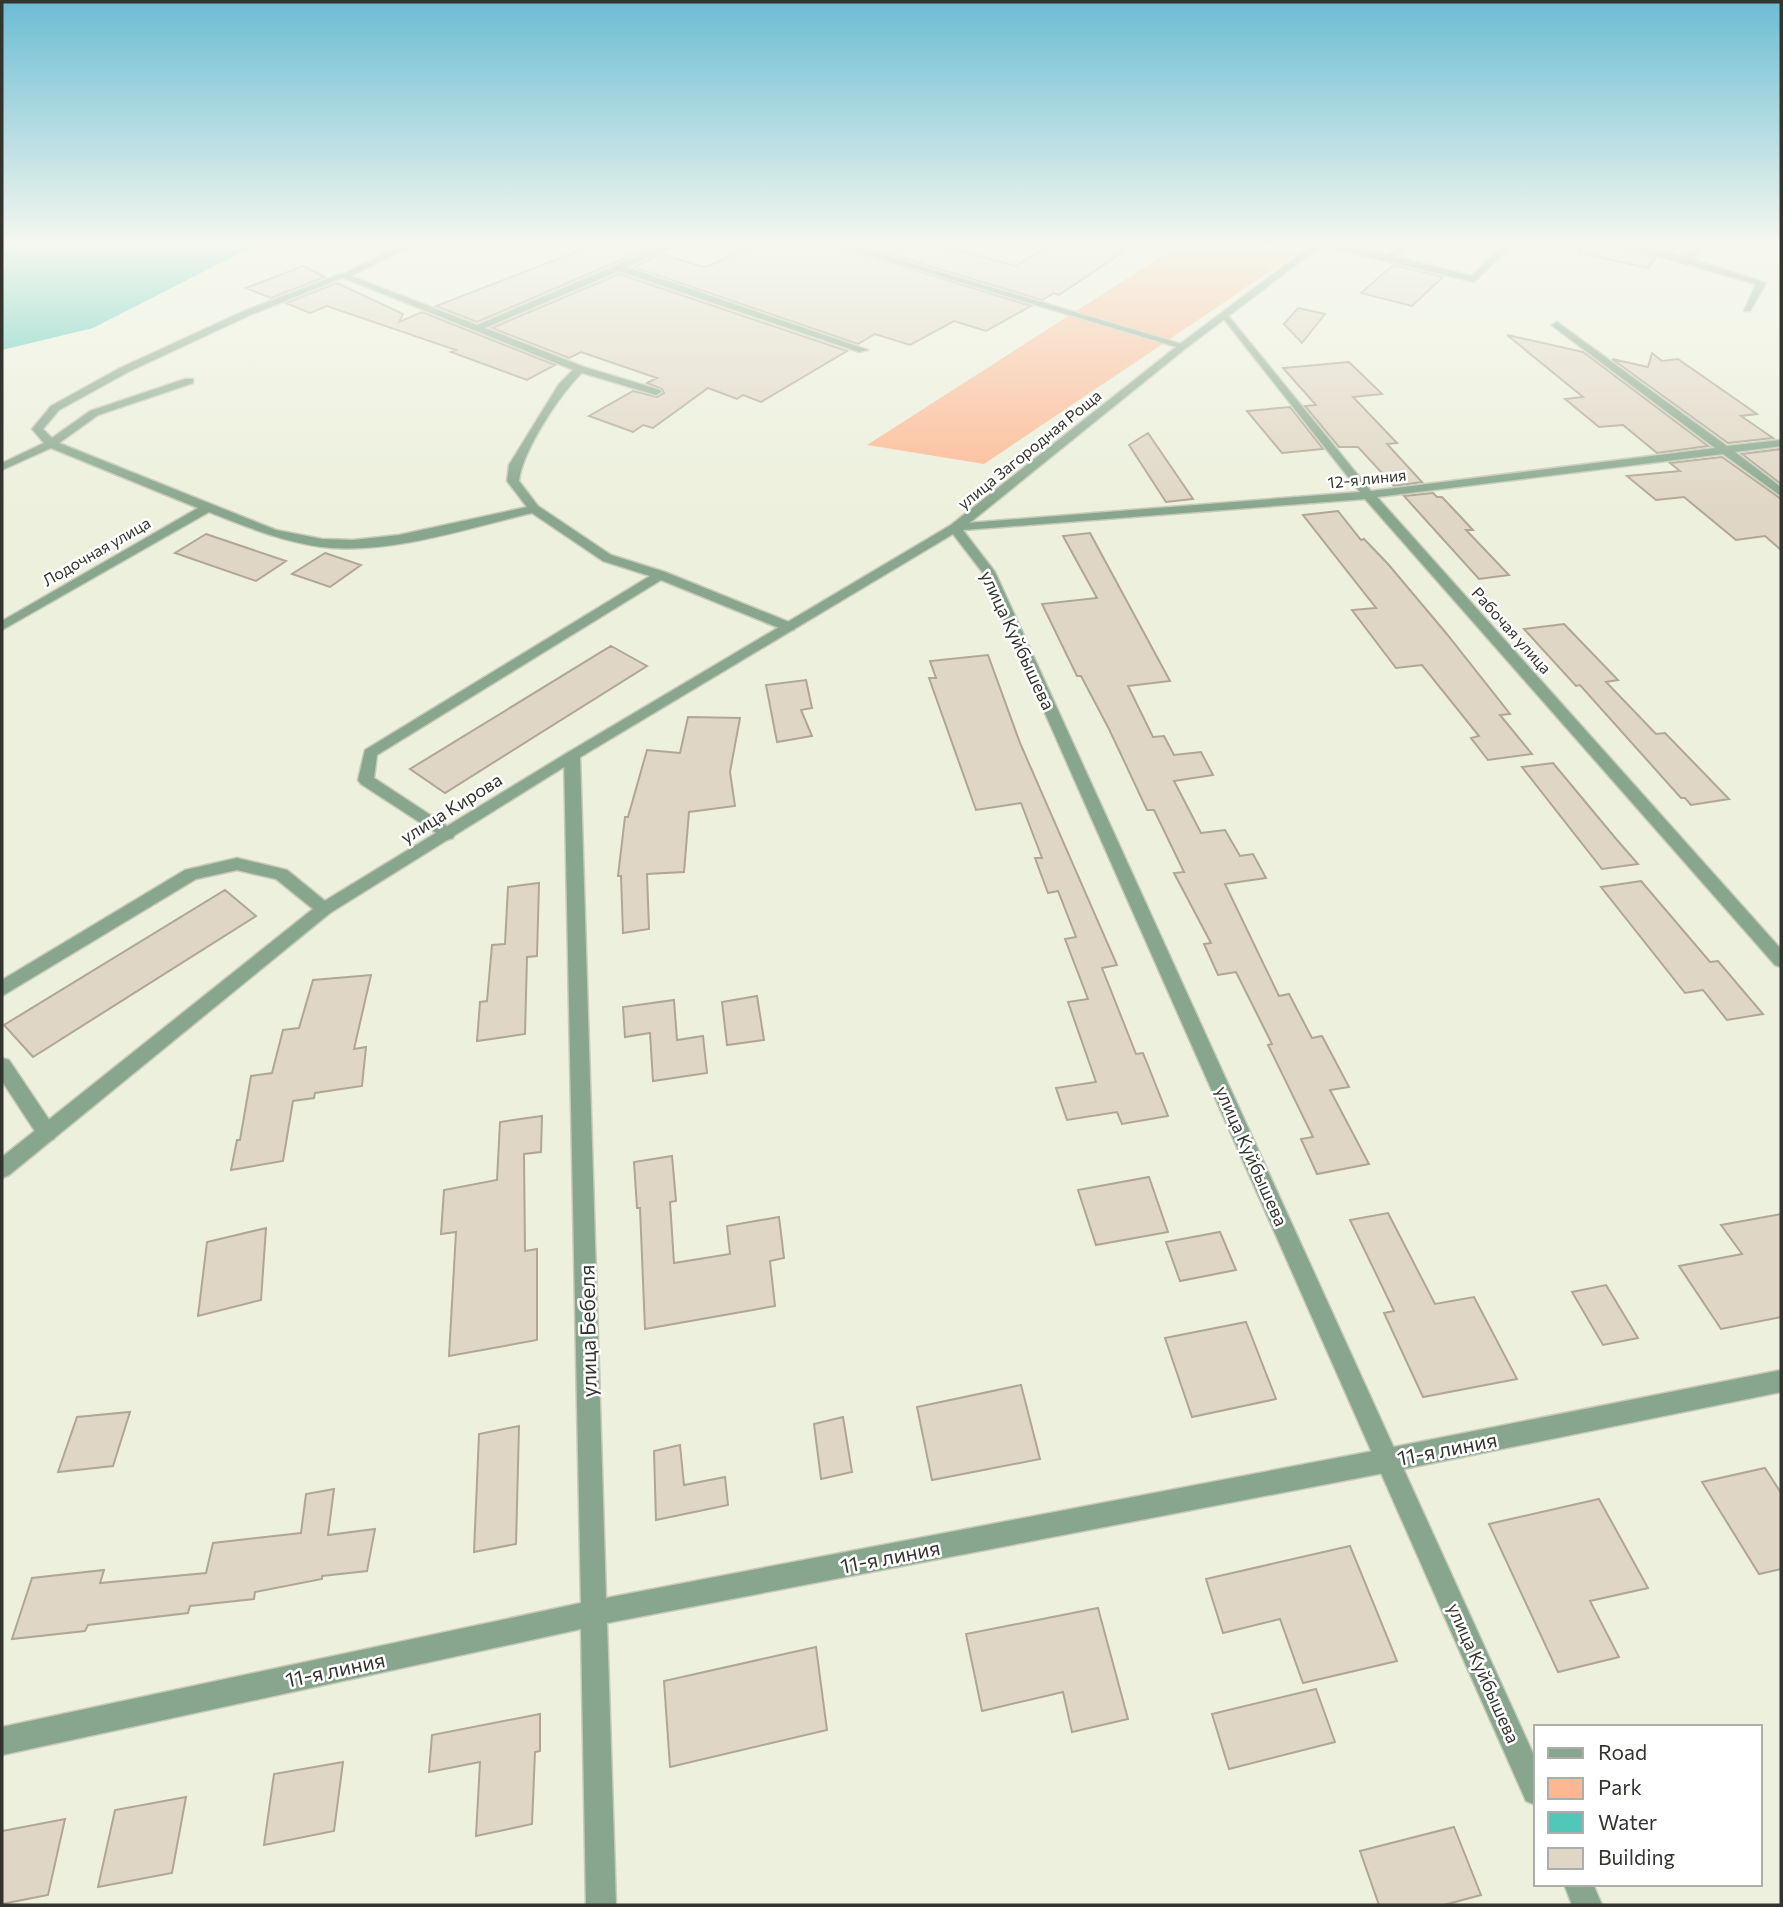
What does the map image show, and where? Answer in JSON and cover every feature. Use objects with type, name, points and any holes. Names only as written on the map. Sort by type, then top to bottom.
[{"type":"street","points":[[210,331],[124,370],[55,408],[37,429],[51,444],[272,533],[306,540],[351,544],[421,535],[534,509]]},
{"type":"street","points":[[481,331],[580,369],[656,392]]},
{"type":"street","points":[[807,331],[863,350]]},
{"type":"street","points":[[1132,331],[1183,346]]},
{"type":"street","name":"улица Загородная Роща","points":[[955,528],[1205,331]]},
{"type":"street","name":"Рабочая улица","points":[[1238,331],[1368,495],[1781,960]]},
{"type":"street","points":[[1565,331],[1781,492]]},
{"type":"street","points":[[580,369],[564,384],[515,465],[513,481],[534,509],[607,558],[660,575],[789,627]]},
{"type":"street","points":[[2,467],[51,444],[94,414],[190,381]]},
{"type":"street","name":"12-я линия","points":[[955,528],[1368,495],[1781,443]]},
{"type":"street","name":"Лодочная улица","points":[[2,626],[208,507]]},
{"type":"street","name":"улица Кирова","points":[[2,1169],[324,909],[572,756],[955,528]]},
{"type":"street","name":"улица Куйбышева","points":[[955,528],[989,572],[1534,1787]]},
{"type":"street","points":[[447,834],[366,780],[370,753],[660,575]]},
{"type":"street","name":"улица Бебеля","points":[[572,756],[601,1905]]},
{"type":"street","points":[[2,989],[191,874],[237,864],[281,874],[324,909]]},
{"type":"street","points":[[2,1066],[47,1133]]},
{"type":"street","name":"11-я линия","points":[[2,1741],[594,1613],[1388,1460],[1781,1381]]},
{"type":"street","points":[[1579,1886],[1587,1905]]},
{"type":"green space","points":[[1045,331],[1182,331],[984,464],[867,445]]},
{"type":"water","points":[[2,331],[81,331],[2,350]]},
{"type":"building","points":[[400,331],[470,331],[555,365],[527,380],[451,352],[456,350]]},
{"type":"building","points":[[500,331],[788,331],[847,351],[761,402],[743,395],[737,399],[708,388],[653,428],[643,425],[633,432],[589,416],[633,391],[657,397],[664,393],[662,389],[647,383],[657,378],[581,352],[569,358]]},
{"type":"building","points":[[820,331],[936,331],[910,345],[875,334],[858,344]]},
{"type":"building","points":[[1291,331],[1312,331],[1302,343]]},
{"type":"building","points":[[1507,335],[1583,352],[1708,446],[1657,453],[1623,425],[1599,427],[1565,399],[1583,397]]},
{"type":"building","points":[[1652,353],[1662,361],[1678,359],[1757,414],[1741,416],[1773,438],[1728,443],[1612,359],[1648,367]]},
{"type":"building","points":[[1349,362],[1382,394],[1353,397],[1397,443],[1387,444],[1422,482],[1394,486],[1358,447],[1339,447],[1305,406],[1316,405],[1283,368]]},
{"type":"building","points":[[1290,407],[1323,449],[1282,453],[1247,411]]},
{"type":"building","points":[[1148,433],[1193,499],[1166,502],[1129,445]]},
{"type":"building","points":[[1781,449],[1781,484],[1742,454]]},
{"type":"building","points":[[1722,457],[1781,499],[1781,550],[1765,536],[1736,540],[1684,497],[1656,500],[1627,476],[1680,471],[1670,463]]},
{"type":"building","points":[[1433,493],[1442,497],[1473,530],[1466,530],[1509,575],[1479,579],[1404,496]]},
{"type":"building","points":[[1338,511],[1361,540],[1364,539],[1388,564],[1446,633],[1510,714],[1500,715],[1532,754],[1488,760],[1471,738],[1479,736],[1422,665],[1396,668],[1352,610],[1376,608],[1303,515]]},
{"type":"building","points":[[1090,533],[1170,681],[1128,686],[1153,737],[1164,736],[1174,755],[1201,752],[1213,775],[1174,781],[1201,833],[1225,830],[1240,856],[1253,854],[1266,878],[1225,884],[1279,996],[1289,994],[1312,1038],[1322,1036],[1349,1087],[1330,1090],[1369,1164],[1317,1174],[1301,1139],[1313,1137],[1268,1045],[1272,1044],[1236,972],[1218,975],[1204,944],[1211,943],[1174,873],[1184,872],[1154,810],[1147,810],[1109,729],[1081,676],[1077,676],[1042,604],[1097,598],[1063,536]]},
{"type":"building","points":[[206,534],[286,561],[256,581],[175,553]]},
{"type":"building","points":[[325,553],[361,565],[330,587],[292,574]]},
{"type":"building","points":[[1564,624],[1618,680],[1606,682],[1656,734],[1665,733],[1729,799],[1691,805],[1685,798],[1681,798],[1580,685],[1576,686],[1524,629]]},
{"type":"building","points":[[611,646],[647,666],[445,793],[410,769]]},
{"type":"building","points":[[988,655],[1020,743],[1117,965],[1102,968],[1136,1054],[1143,1053],[1168,1116],[1122,1124],[1117,1112],[1067,1120],[1056,1088],[1096,1082],[1068,1002],[1088,999],[1065,939],[1076,937],[1058,891],[1048,893],[1035,858],[1042,858],[1021,803],[976,810],[929,678],[936,678],[930,661]]},
{"type":"building","points":[[806,680],[812,708],[801,710],[812,736],[777,742],[766,685]]},
{"type":"building","points":[[688,717],[740,718],[730,772],[735,806],[689,812],[684,872],[647,874],[649,929],[623,933],[621,876],[618,876],[625,817],[628,817],[647,750],[680,753]]},
{"type":"building","points":[[1553,763],[1638,864],[1602,869],[1522,767]]},
{"type":"building","points":[[1641,881],[1710,962],[1718,961],[1763,1014],[1727,1020],[1703,990],[1685,993],[1601,887]]},
{"type":"building","points":[[539,883],[537,956],[527,957],[525,1034],[477,1041],[480,1002],[487,1001],[492,945],[505,944],[508,887]]},
{"type":"building","points":[[225,890],[256,916],[33,1057],[4,1025]]},
{"type":"building","points":[[371,975],[354,1049],[366,1047],[362,1086],[315,1093],[314,1098],[293,1101],[283,1161],[231,1170],[237,1140],[240,1140],[251,1076],[272,1073],[283,1030],[299,1028],[313,980]]},
{"type":"building","points":[[757,996],[764,1040],[727,1045],[722,1002]]},
{"type":"building","points":[[674,1000],[677,1040],[703,1036],[707,1073],[653,1081],[650,1033],[625,1037],[623,1007]]},
{"type":"building","points":[[542,1116],[541,1152],[524,1154],[525,1251],[537,1249],[537,1340],[449,1356],[456,1232],[441,1234],[444,1190],[497,1180],[500,1122]]},
{"type":"building","points":[[672,1156],[676,1201],[670,1202],[674,1263],[730,1254],[727,1226],[779,1217],[784,1258],[770,1261],[775,1306],[645,1329],[640,1208],[637,1208],[634,1162]]},
{"type":"building","points":[[1149,1177],[1168,1232],[1096,1245],[1078,1190]]},
{"type":"building","points":[[1388,1213],[1435,1304],[1474,1297],[1517,1379],[1423,1397],[1384,1313],[1394,1311],[1350,1220]]},
{"type":"building","points":[[1781,1214],[1781,1317],[1721,1329],[1679,1266],[1742,1254],[1721,1225]]},
{"type":"building","points":[[266,1228],[261,1300],[198,1316],[207,1242]]},
{"type":"building","points":[[1220,1232],[1236,1270],[1180,1281],[1166,1242]]},
{"type":"building","points":[[1606,1285],[1638,1338],[1603,1345],[1572,1292]]},
{"type":"building","points":[[1246,1322],[1276,1399],[1192,1417],[1165,1338]]},
{"type":"building","points":[[1021,1385],[1040,1459],[932,1480],[917,1407]]},
{"type":"building","points":[[130,1412],[113,1466],[58,1472],[77,1417]]},
{"type":"building","points":[[843,1417],[852,1472],[821,1479],[814,1424]]},
{"type":"building","points":[[519,1426],[516,1544],[474,1552],[479,1434]]},
{"type":"building","points":[[680,1445],[684,1485],[725,1477],[728,1505],[656,1520],[654,1451]]},
{"type":"building","points":[[1765,1468],[1781,1493],[1781,1569],[1759,1574],[1702,1482]]},
{"type":"building","points":[[334,1489],[328,1535],[375,1529],[367,1571],[322,1576],[322,1579],[255,1592],[254,1599],[190,1606],[188,1613],[88,1625],[85,1631],[12,1639],[32,1578],[104,1570],[100,1583],[206,1573],[213,1543],[301,1533],[306,1494]]},
{"type":"building","points":[[1599,1499],[1648,1588],[1590,1601],[1619,1657],[1558,1672],[1489,1524]]},
{"type":"building","points":[[1350,1546],[1397,1661],[1303,1683],[1280,1619],[1223,1633],[1206,1579]]},
{"type":"building","points":[[1098,1608],[1128,1719],[1072,1732],[1063,1692],[982,1711],[966,1634]]},
{"type":"building","points":[[816,1647],[827,1730],[670,1767],[664,1681]]},
{"type":"building","points":[[1316,1689],[1335,1742],[1229,1769],[1212,1714]]},
{"type":"building","points":[[540,1714],[540,1751],[535,1752],[532,1824],[476,1836],[480,1762],[429,1772],[432,1735]]},
{"type":"building","points":[[343,1762],[334,1831],[264,1845],[274,1774]]},
{"type":"building","points":[[186,1797],[172,1873],[98,1887],[115,1810]]},
{"type":"building","points":[[65,1819],[48,1895],[2,1904],[2,1831]]},
{"type":"building","points":[[1454,1827],[1481,1895],[1444,1905],[1379,1905],[1360,1851]]}]
